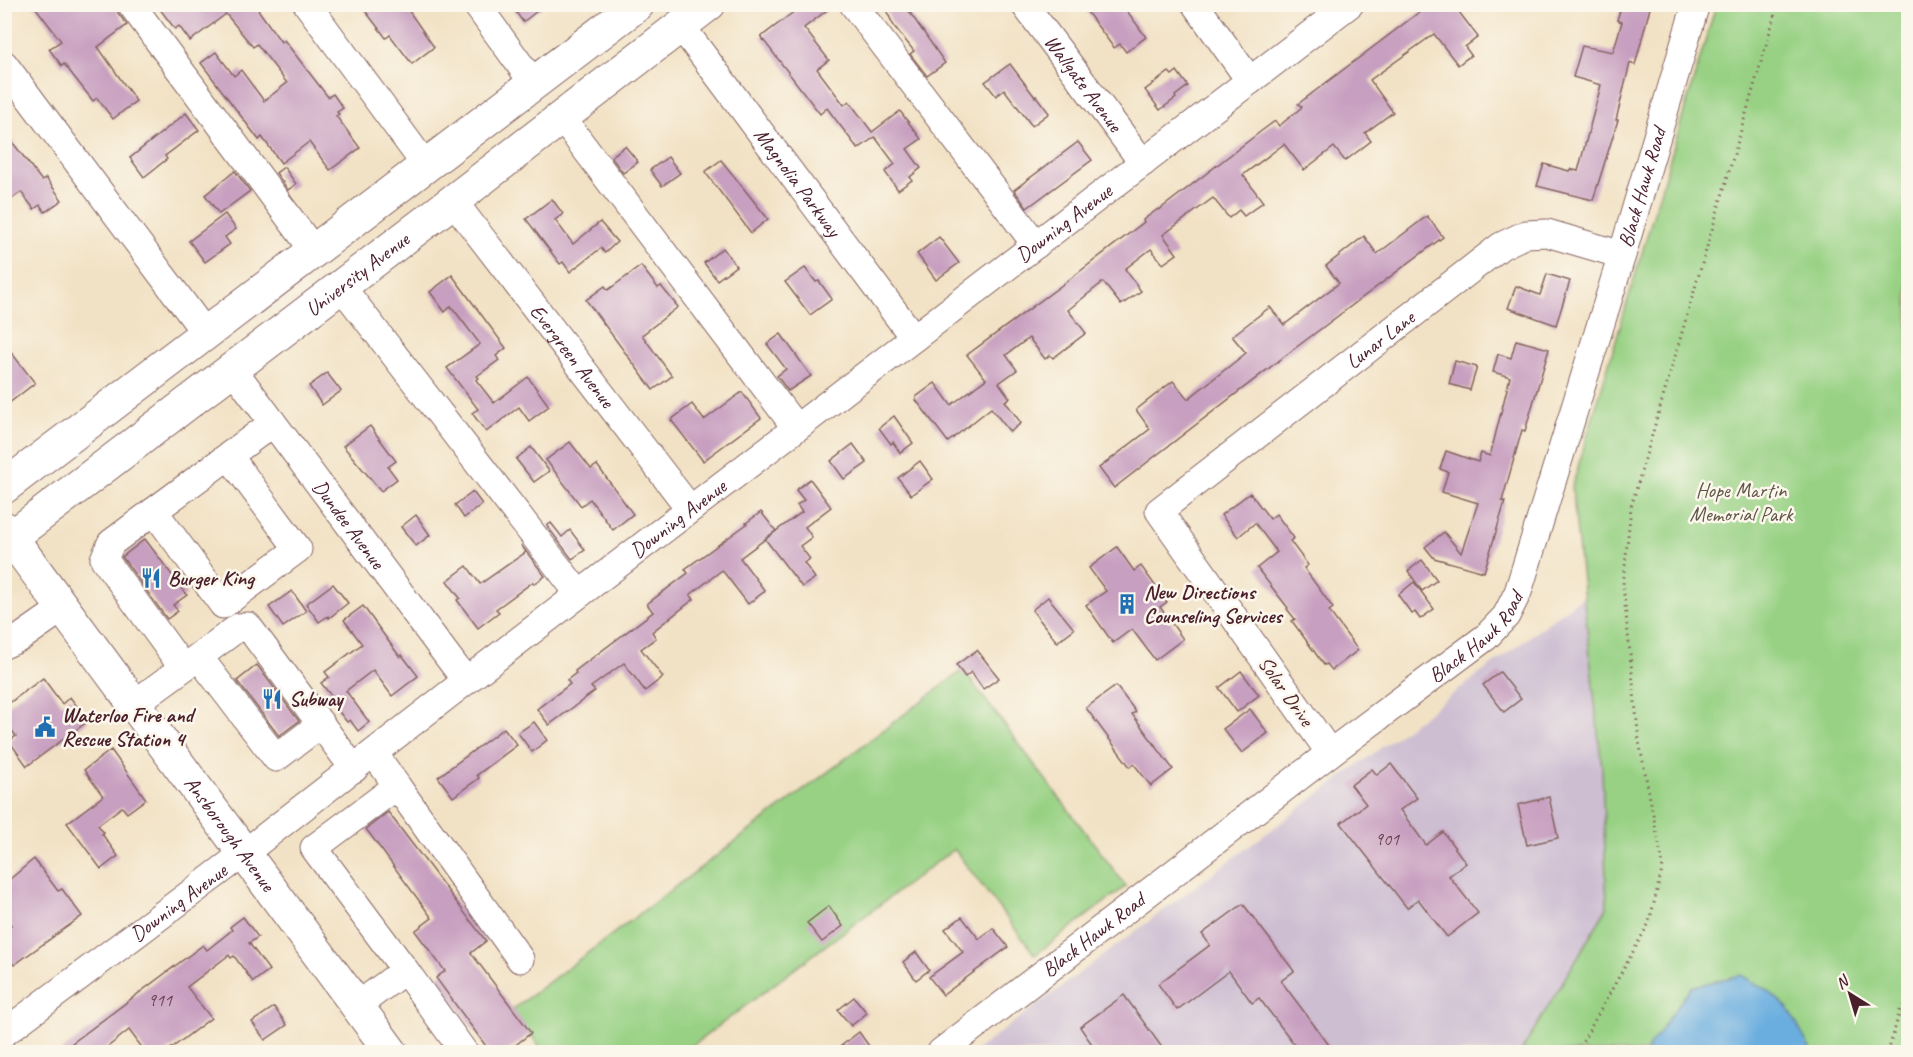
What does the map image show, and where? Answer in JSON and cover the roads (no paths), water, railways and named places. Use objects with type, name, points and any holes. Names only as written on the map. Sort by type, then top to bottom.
[{"type":"main road","name":"University Avenue","points":[[4,487],[638,4]]},
{"type":"main road","name":"University Avenue","points":[[7,536],[454,202],[709,4]]},
{"type":"main road","name":"Ansborough Avenue","points":[[7,536],[63,608],[391,1053]]},
{"type":"street","points":[[131,4],[314,251]]},
{"type":"street","points":[[307,4],[426,166]]},
{"type":"street","points":[[476,4],[534,84]]},
{"type":"street","points":[[853,4],[1036,245]]},
{"type":"street","name":"Wallgate Avenue","points":[[1023,4],[1143,163]]},
{"type":"street","points":[[1195,4],[1250,81]]},
{"type":"street","name":"Downing Avenue","points":[[4,1033],[243,854],[1350,4]]},
{"type":"street","name":"Black Hawk Road","points":[[941,1053],[1330,753],[1486,637],[1506,616],[1518,592],[1622,255],[1696,4]]},
{"type":"street","name":"Magnolia Parkway","points":[[681,26],[914,338]]},
{"type":"street","points":[[4,64],[206,334]]},
{"type":"street","points":[[562,118],[796,428]]},
{"type":"street","name":"Evergreen Avenue","points":[[454,202],[690,509]]},
{"type":"street","name":"Lunar Lane","points":[[1159,511],[1501,246],[1526,234],[1547,233],[1622,255]]},
{"type":"street","points":[[341,286],[579,594]]},
{"type":"street","name":"Dundee Avenue","points":[[232,368],[466,681]]},
{"type":"street","points":[[273,423],[111,543],[104,559],[191,663],[276,758],[321,724]]},
{"type":"street","points":[[134,705],[191,663],[231,616],[298,549],[229,456]]},
{"type":"street","name":"Solar Drive","points":[[1159,511],[1330,753]]},
{"type":"street","points":[[154,512],[231,616],[248,626],[321,724],[397,786],[519,959]]},
{"type":"street","points":[[4,645],[20,638],[63,608]]},
{"type":"street","points":[[397,786],[314,848],[464,1053]]},
{"type":"street","points":[[357,1006],[405,970]]},
{"type":"water","points":[[1741,975],[1767,990],[1788,1008],[1812,1052],[1645,1052],[1691,987]]},
{"type":"place","name":"Burger King","points":[[151,578]]},
{"type":"place","name":"New Directions Counseling Services","points":[[1127,604]]},
{"type":"place","name":"Subway","points":[[272,699]]},
{"type":"place","name":"Waterloo Fire and Rescue Station 4","points":[[45,727]]},
{"type":"park label","name":"Hope Martin Memorial Park","points":[[1741,502]]}]
